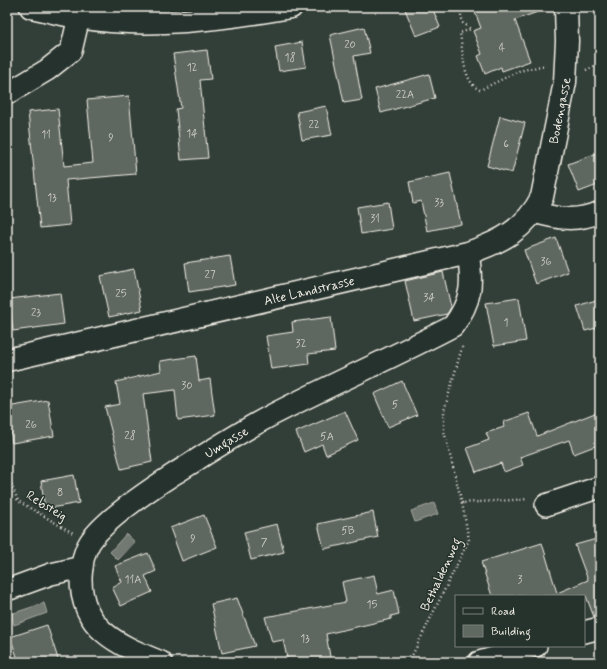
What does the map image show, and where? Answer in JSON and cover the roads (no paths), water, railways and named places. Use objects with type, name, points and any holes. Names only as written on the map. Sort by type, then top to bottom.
[{"type":"street","points":[[31,7],[79,18],[133,21],[177,21],[233,17],[291,7]]},
{"type":"street","name":"Bodengasse","points":[[534,212],[542,197],[565,82],[567,41],[566,7]]},
{"type":"street","points":[[7,94],[47,70],[71,51],[79,18]]},
{"type":"street","points":[[534,212],[557,218],[571,219],[587,217],[600,212]]},
{"type":"street","name":"Alte Landstrasse","points":[[7,360],[468,253],[487,247],[522,226],[534,212]]},
{"type":"street","name":"Umgasse","points":[[161,662],[125,648],[111,639],[98,627],[85,604],[81,586],[84,553],[90,542],[102,528],[148,491],[220,445],[272,416],[453,326],[460,316],[470,294],[471,277],[468,253]]},
{"type":"street","points":[[546,505],[600,487]]},
{"type":"street","points":[[7,590],[51,574],[82,567]]},
{"type":"street","points":[[585,632],[600,628]]},
{"type":"street","points":[[479,662],[532,647]]}]
